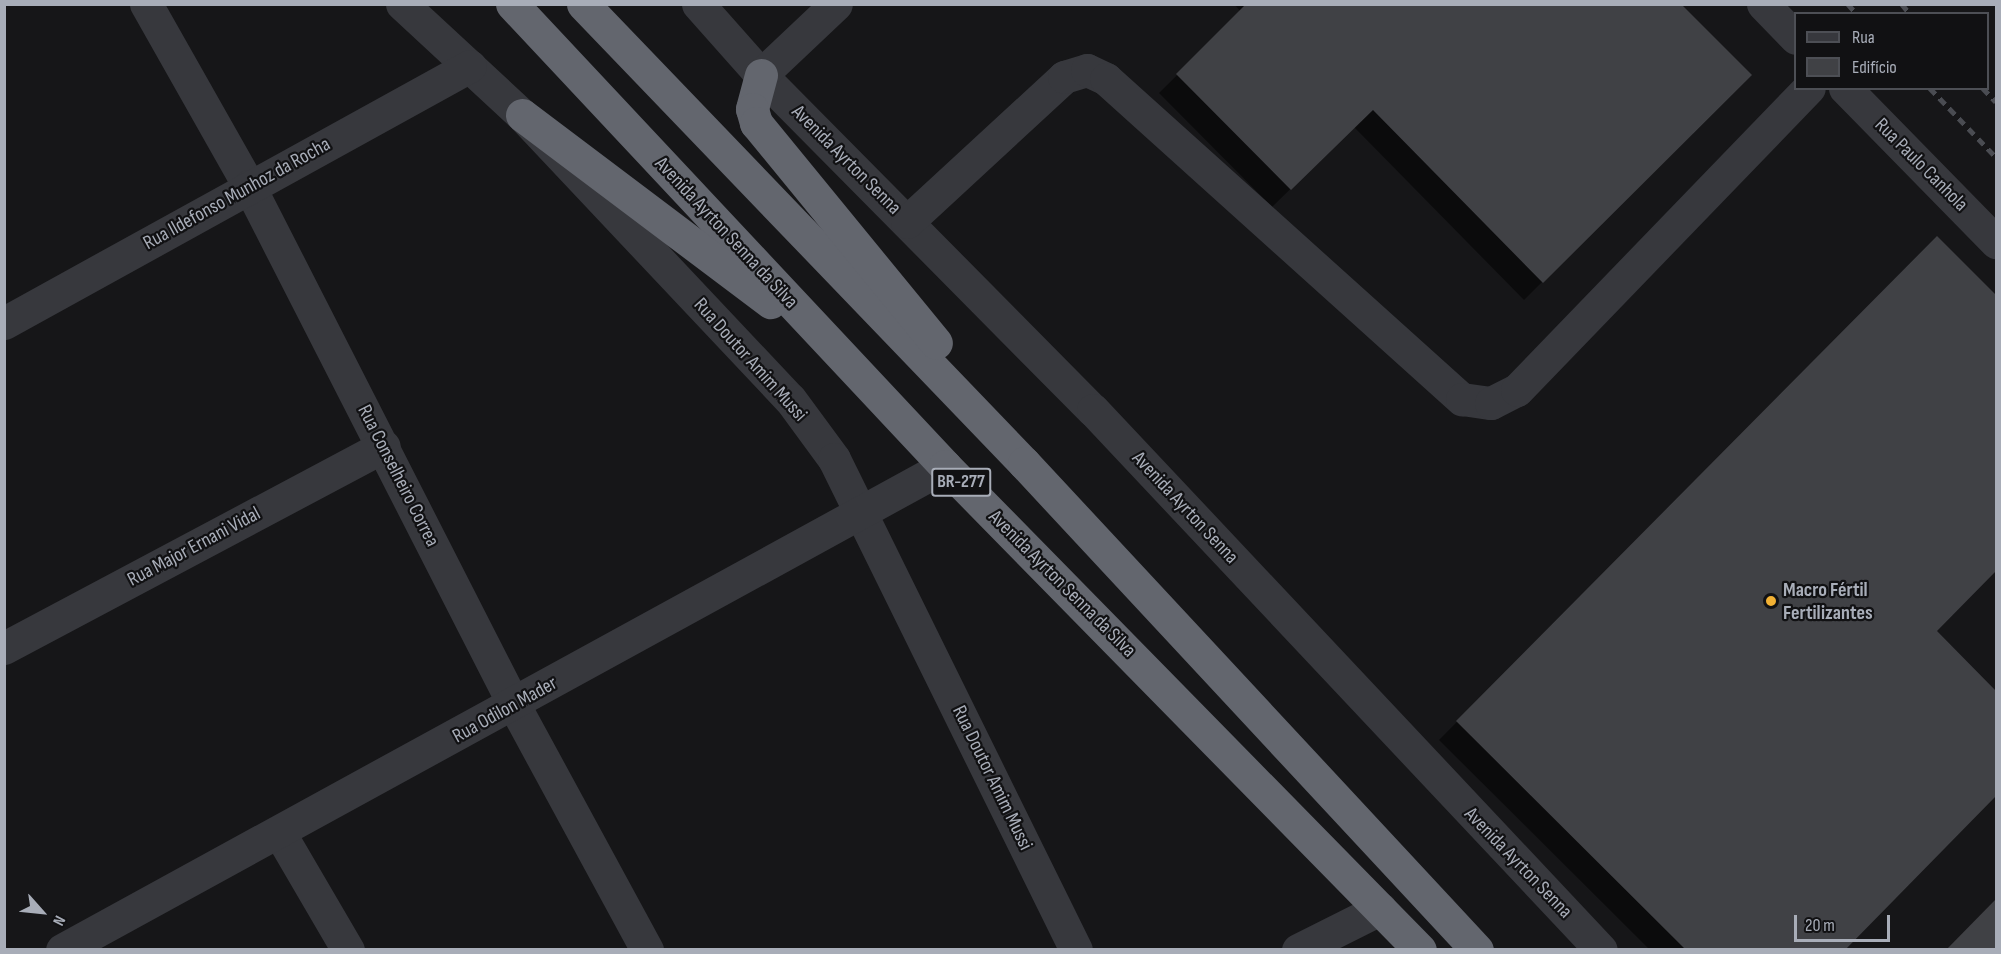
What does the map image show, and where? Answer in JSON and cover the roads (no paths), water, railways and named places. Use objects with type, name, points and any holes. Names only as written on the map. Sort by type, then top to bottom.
[{"type":"highway","name":"Avenida Ayrton Senna da Silva","points":[[512,4],[945,466],[1420,950]]},
{"type":"highway","name":"BR-277","points":[[583,4],[1024,463],[1477,950]]},
{"type":"highway","points":[[761,75],[752,109],[756,123],[956,367],[1024,463]]},
{"type":"highway","points":[[522,115],[840,354]]},
{"type":"street","name":"Rua Conselheiro Correa","points":[[146,4],[249,186],[384,446],[514,705],[647,950]]},
{"type":"street","name":"Rua Doutor Amim Mussi","points":[[402,4],[522,115],[790,399],[834,459],[863,513],[1076,950]]},
{"type":"street","name":"Avenida Ayrton Senna","points":[[698,4],[761,75],[1093,410],[1601,950]]},
{"type":"street","points":[[761,75],[836,4]]},
{"type":"street","points":[[1763,4],[1794,36]]},
{"type":"street","name":"Rua Ildefonso Munhoz da Rocha","points":[[4,323],[470,66]]},
{"type":"street","points":[[907,222],[1064,77],[1087,70],[1106,79],[1462,399],[1491,403],[1517,390],[1807,90]]},
{"type":"street","name":"Rua Paulo Canhola","points":[[1847,90],[1996,242]]},
{"type":"street","name":"Rua Major Ernani Vidal","points":[[4,648],[384,446]]},
{"type":"street","name":"Rua Odilon Mader","points":[[62,950],[514,705],[945,466]]},
{"type":"street","points":[[279,832],[348,950]]},
{"type":"street","points":[[1298,950],[1380,909]]},
{"type":"railway","points":[[1848,4],[1855,12]]},
{"type":"railway","points":[[1902,4],[1908,12]]},
{"type":"railway","points":[[1932,90],[1996,157]]},
{"type":"railway","points":[[1985,90],[1996,102]]},
{"type":"place","name":"Macro Fértil Fertilizantes","points":[[1771,601]]}]
